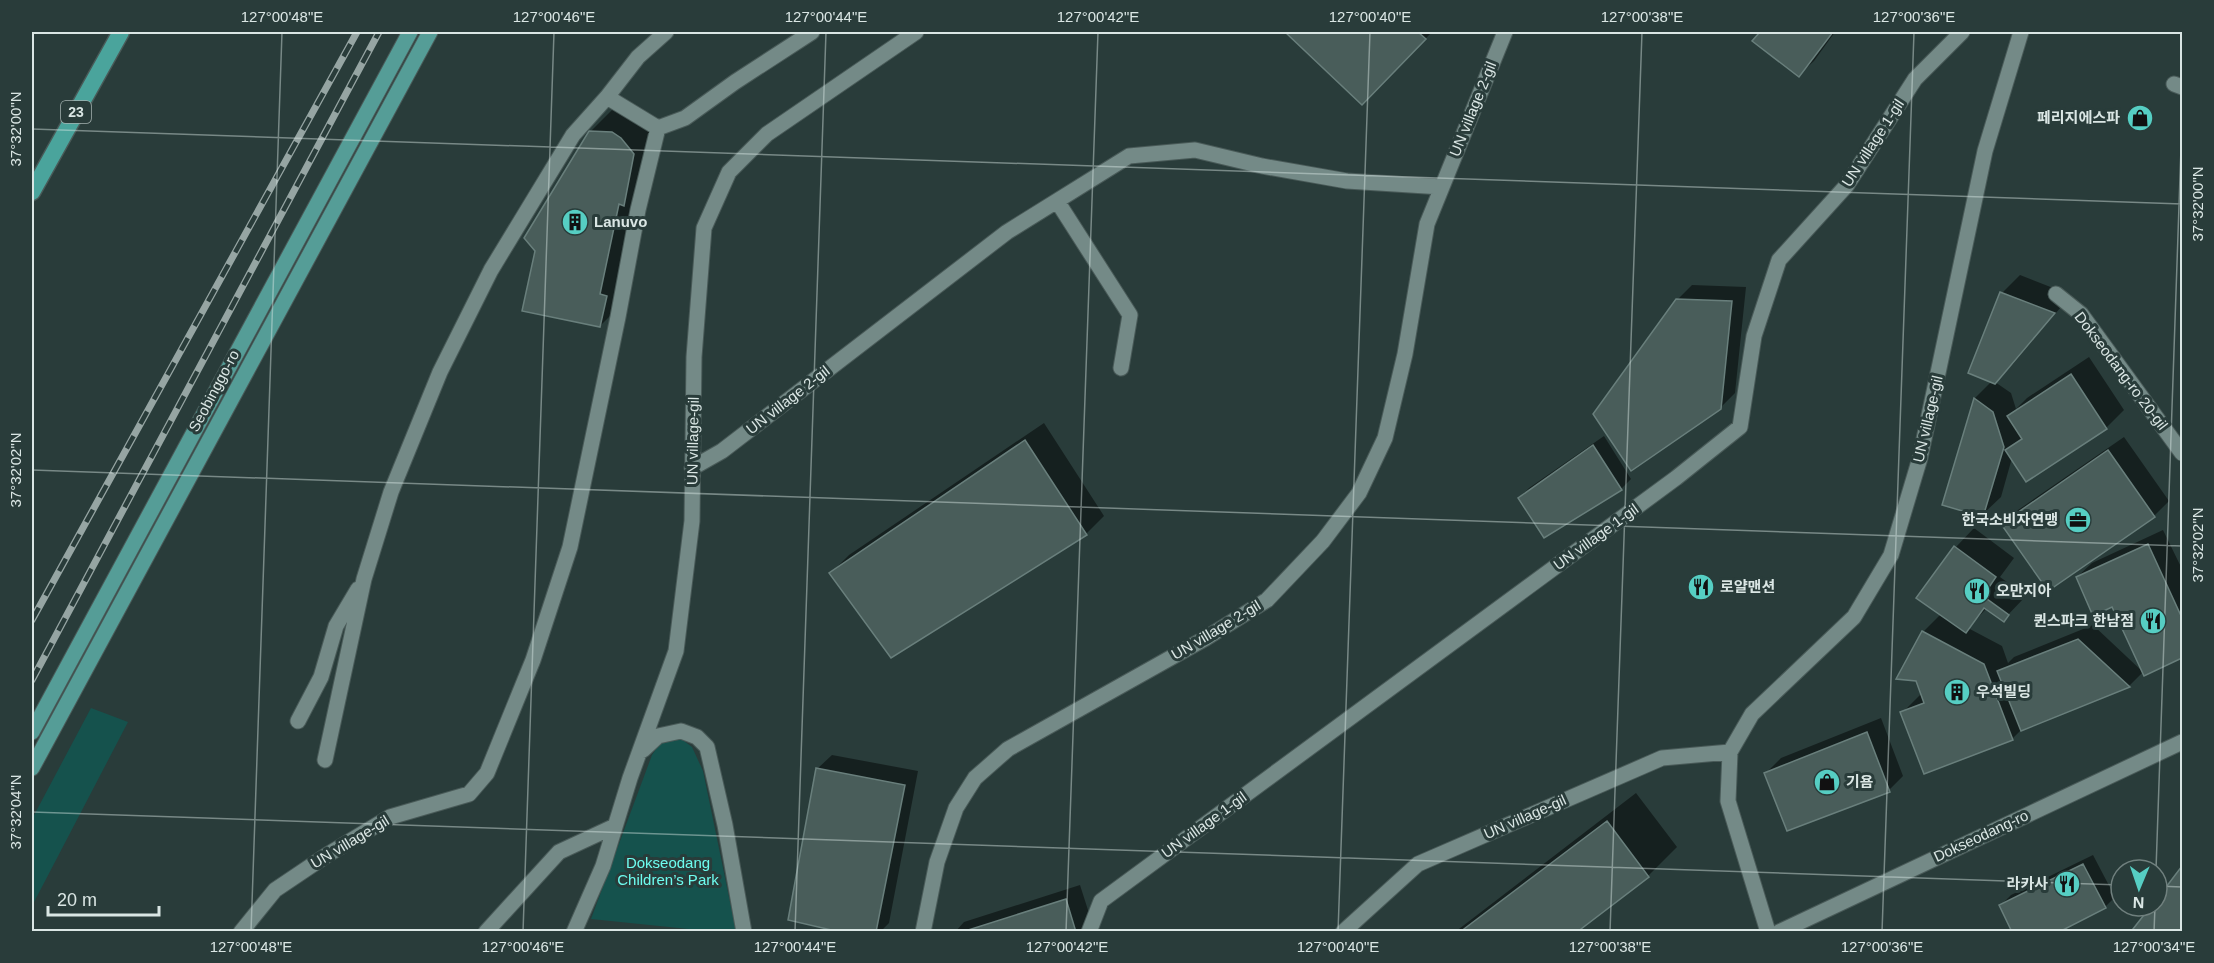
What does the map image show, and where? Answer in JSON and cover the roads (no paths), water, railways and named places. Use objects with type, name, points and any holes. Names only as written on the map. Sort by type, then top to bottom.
[{"type":"highway","name":"23","points":[[32,192],[121,32]]},
{"type":"main road","name":"Seobinggo-ro","points":[[32,732],[410,32]]},
{"type":"main road","name":"Seobinggo-ro","points":[[32,768],[429,32]]},
{"type":"street","points":[[325,760],[364,579],[391,492],[440,372],[491,270],[573,135],[608,97],[638,57],[666,32]]},
{"type":"street","points":[[608,97],[658,128],[685,118],[812,32]]},
{"type":"street","name":"UN village-gil","points":[[574,932],[603,866],[630,778],[676,651],[692,521],[694,357],[704,228],[729,172],[767,134],[915,32]]},
{"type":"street","name":"UN village 2-gil","points":[[923,932],[937,862],[956,808],[975,778],[1008,749],[1206,638],[1267,600],[1323,541],[1359,494],[1384,438],[1405,354],[1427,224],[1505,32]]},
{"type":"street","name":"UN village 1-gil","points":[[1089,932],[1101,901],[1676,478],[1740,427],[1754,336],[1779,261],[1847,185],[1915,79],[1962,32]]},
{"type":"street","name":"UN village-gil","points":[[1768,932],[1728,801],[1730,752],[1752,714],[1854,616],[1891,555],[1920,458],[1985,151],[2020,32]]},
{"type":"street","name":"UN village-gil","points":[[241,932],[275,890],[327,855],[390,817],[469,794],[488,773],[533,660],[570,547],[614,340],[638,210],[658,128]]},
{"type":"street","name":"UN village 2-gil","points":[[692,468],[722,451],[1007,232],[1129,156],[1195,150],[1262,166],[1347,182],[1442,187]]},
{"type":"street","points":[[1057,201],[1130,315],[1121,368]]},
{"type":"street","name":"Dokseodang-ro 20-gil","points":[[2056,294],[2081,314],[2182,453]]},
{"type":"street","points":[[298,721],[321,677],[336,626],[364,579]]},
{"type":"street","points":[[641,751],[658,736],[681,731],[697,736],[707,747],[725,825],[744,932]]},
{"type":"street","name":"Dokseodang-ro","points":[[1779,932],[2182,742]]},
{"type":"street","name":"UN village-gil","points":[[1343,932],[1418,864],[1662,758],[1730,752]]},
{"type":"street","points":[[486,932],[559,852],[615,826]]},
{"type":"railway","points":[[32,620],[357,32]]},
{"type":"railway","points":[[32,680],[379,32]]},
{"type":"place","name":"페리지에스파","points":[[2140,118]]},
{"type":"place","name":"Lanuvo","points":[[575,222]]},
{"type":"place","name":"한국소비자연맹","points":[[2078,520]]},
{"type":"place","name":"로얄맨션","points":[[1701,587]]},
{"type":"place","name":"오만지아","points":[[1977,591]]},
{"type":"place","name":"퀸스파크 한남점","points":[[2153,621]]},
{"type":"place","name":"우석빌딩","points":[[1957,692]]},
{"type":"place","name":"기욤","points":[[1827,782]]},
{"type":"place","name":"라카사","points":[[2067,884]]},
{"type":"park label","name":"Dokseodang Children’s Park","points":[[668,872]]}]
